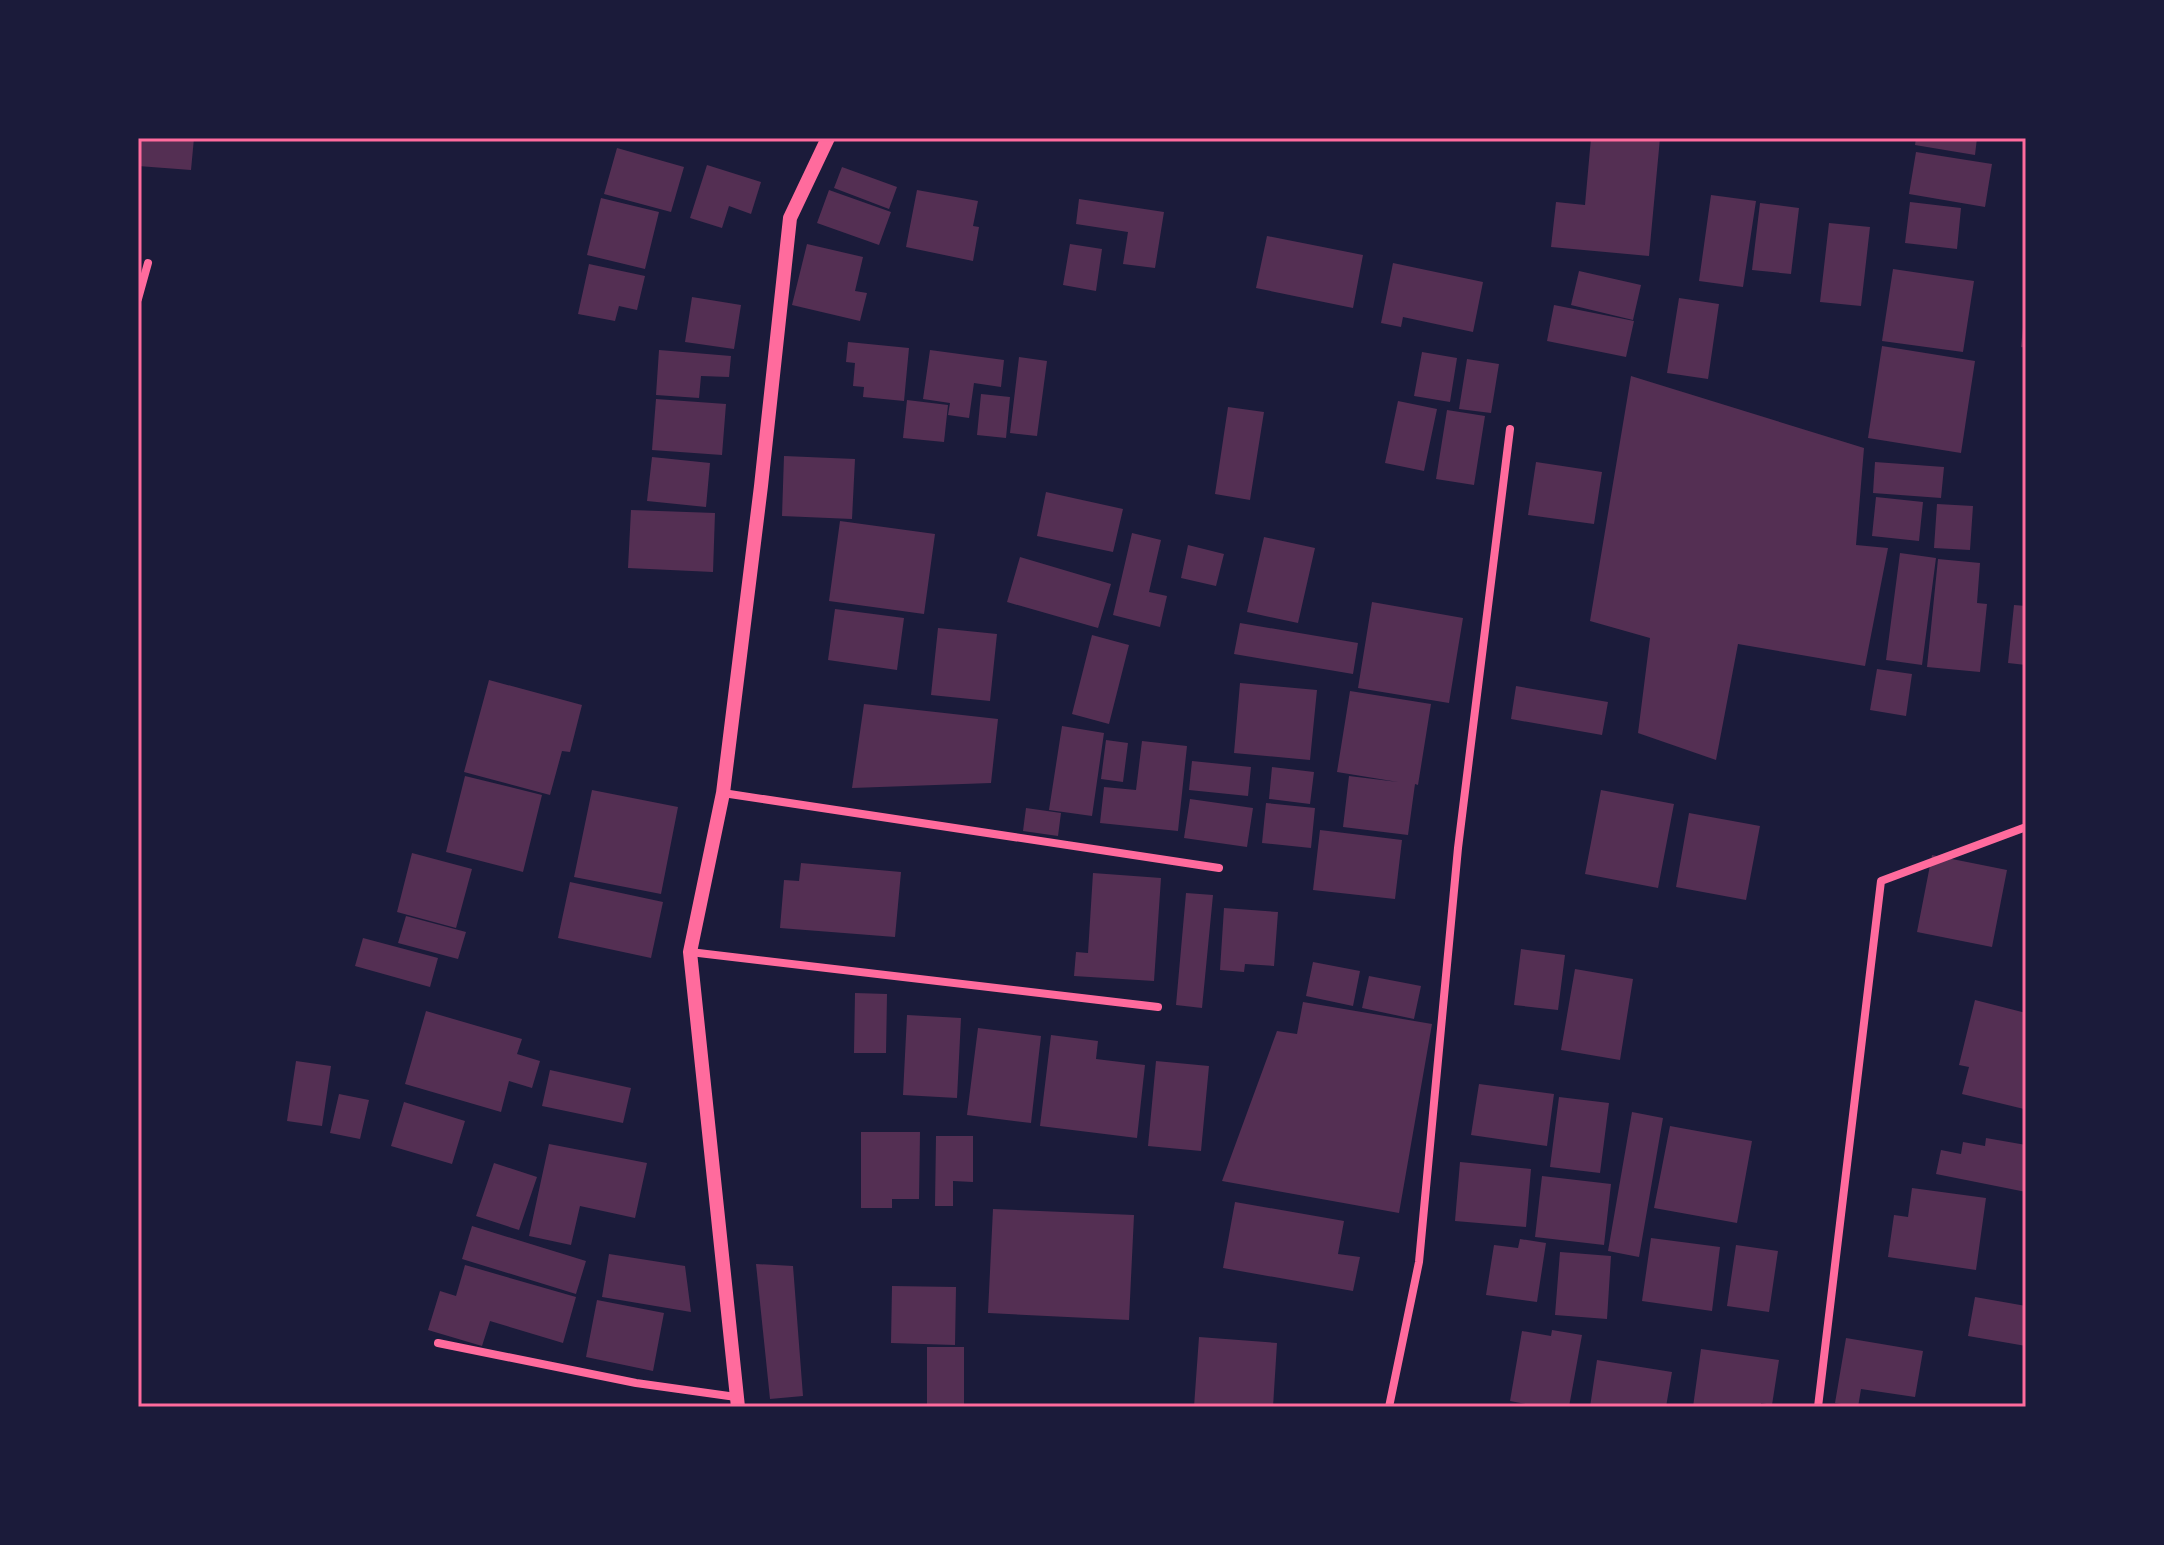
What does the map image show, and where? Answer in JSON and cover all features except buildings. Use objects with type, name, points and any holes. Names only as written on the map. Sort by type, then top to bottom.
[{"type":"street","points":[[438,1343],[737,1402],[690,952],[723,793],[790,218],[828,138]]},
{"type":"street","points":[[138,299],[148,263]]},
{"type":"street","points":[[1389,1407],[1419,1262],[1458,848],[1510,429]]},
{"type":"street","points":[[723,793],[1219,868]]},
{"type":"street","points":[[1818,1407],[1881,881],[2026,827]]},
{"type":"street","points":[[690,952],[1158,1007]]}]
